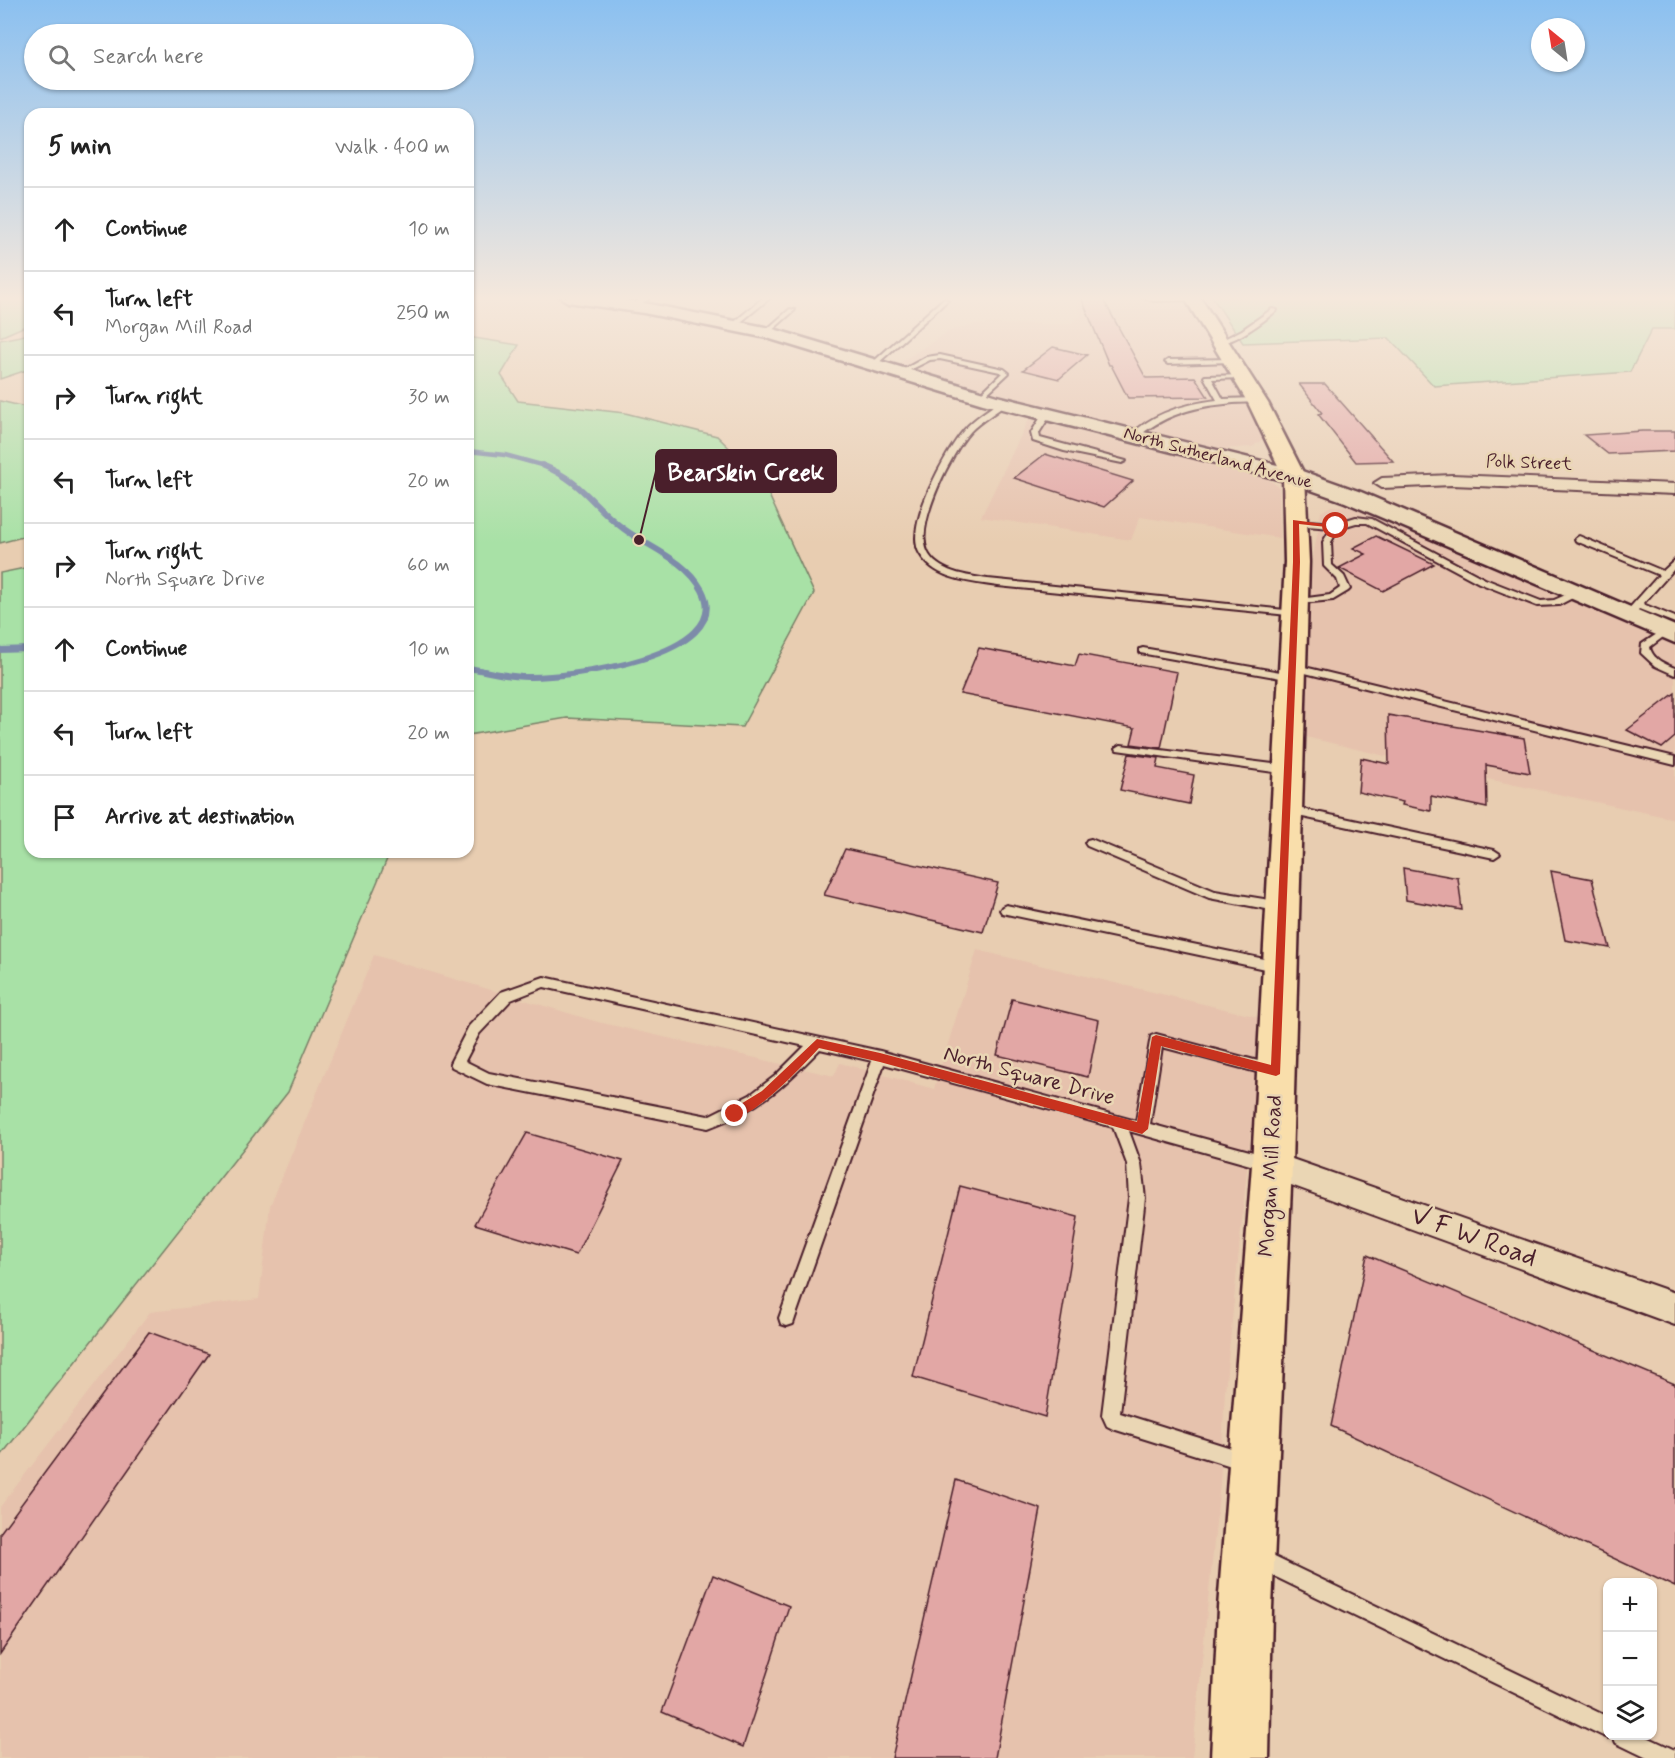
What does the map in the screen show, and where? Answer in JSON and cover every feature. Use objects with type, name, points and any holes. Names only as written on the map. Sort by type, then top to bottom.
[{"type":"main road","name":"Morgan Mill Road","points":[[1236,379],[1294,476],[1295,522],[1295,608],[1272,1165],[1248,1554],[1240,1758]]},
{"type":"street","name":"North Sutherland Avenue","points":[[924,379],[1003,403],[1294,476],[1353,498],[1577,593],[1632,610],[1672,629]]},
{"type":"street","name":"Polk Street","points":[[1382,483],[1504,482],[1675,489]]},
{"type":"street","name":"V F W Road","points":[[1272,1165],[1675,1309]]},
{"type":"lane","points":[[981,397],[1000,379]]},
{"type":"lane","points":[[1134,436],[1154,418],[1228,379]]},
{"type":"lane","points":[[1003,403],[964,433],[922,520],[918,539],[922,551],[934,564],[950,574],[998,583],[1295,608],[1333,597],[1345,589],[1341,578],[1328,566],[1327,542],[1336,526]]},
{"type":"lane","points":[[1047,414],[1035,433],[1036,439],[1067,449],[1122,461]]},
{"type":"lane","points":[[1295,522],[1336,526],[1356,520],[1369,521],[1482,580],[1540,604],[1556,603],[1577,593]]},
{"type":"lane","points":[[1579,539],[1663,574]]},
{"type":"lane","points":[[1632,610],[1675,563]]},
{"type":"lane","points":[[1672,629],[1645,646],[1646,653],[1658,664],[1675,672]]},
{"type":"lane","points":[[1143,651],[1292,672],[1675,761]]},
{"type":"lane","points":[[1121,748],[1288,770]]},
{"type":"lane","points":[[1287,810],[1494,854]]},
{"type":"lane","points":[[1091,843],[1213,895],[1283,907]]},
{"type":"lane","points":[[1006,910],[1280,968]]},
{"type":"lane","name":"North Square Drive","points":[[817,1043],[766,1094],[735,1114],[708,1122],[487,1078],[457,1063],[474,1030],[506,996],[544,982],[880,1057],[1272,1165]]},
{"type":"lane","points":[[1142,1129],[1156,1040],[1276,1071]]},
{"type":"lane","points":[[787,1318],[880,1057]]},
{"type":"lane","points":[[1118,1122],[1134,1164],[1137,1198],[1113,1420],[1254,1464]]},
{"type":"lane","points":[[1248,1554],[1603,1726]]},
{"type":"lane","points":[[1632,1740],[1670,1758]]},
{"type":"shaded area","points":[[949,379],[1235,379],[1266,437],[1252,447],[1219,449],[1046,408]]},
{"type":"shaded area","points":[[1029,419],[1266,478],[1279,487],[1280,538],[1140,517],[1131,540],[981,517]]},
{"type":"shaded area","points":[[1331,506],[1362,508],[1675,644],[1675,819],[1427,766],[1306,737],[1312,564],[1321,512]]},
{"type":"shaded area","points":[[977,950],[1262,1018],[1225,1391],[1220,1484],[1192,1758],[0,1758],[0,1507],[150,1312],[259,1299],[270,1206],[374,955],[598,1022],[834,1076],[840,1063],[934,1089]]},
{"type":"green space","points":[[474,379],[504,379],[518,401],[625,413],[717,436],[762,480],[814,593],[742,727],[567,718],[474,734]]},
{"type":"green space","points":[[1427,379],[1531,379],[1434,386]]},
{"type":"green space","points":[[0,401],[24,407],[24,537],[0,543]]},
{"type":"green space","points":[[24,568],[24,858],[387,858],[288,1092],[0,1457],[0,573]]},
{"type":"building","points":[[1118,379],[1196,379],[1208,397],[1128,398]]},
{"type":"building","points":[[1299,384],[1325,384],[1393,461],[1356,462],[1318,414],[1322,413]]},
{"type":"building","points":[[1675,431],[1675,451],[1608,454],[1584,435]]},
{"type":"building","points":[[1045,454],[1133,481],[1104,507],[1014,478]]},
{"type":"building","points":[[1376,536],[1434,564],[1383,591],[1339,568],[1366,554],[1353,548]]},
{"type":"building","points":[[979,648],[1075,666],[1079,654],[1177,672],[1161,748],[1131,744],[1135,728],[960,694]]},
{"type":"building","points":[[1675,693],[1675,737],[1662,748],[1627,730]]},
{"type":"building","points":[[1388,715],[1524,738],[1530,773],[1486,765],[1487,808],[1431,796],[1431,811],[1358,792],[1361,758],[1389,764]]},
{"type":"building","points":[[1129,754],[1159,758],[1157,768],[1194,775],[1189,804],[1120,790]]},
{"type":"building","points":[[845,849],[998,883],[983,932],[824,895]]},
{"type":"building","points":[[1403,868],[1458,878],[1462,910],[1406,900]]},
{"type":"building","points":[[1551,871],[1592,879],[1610,948],[1565,940]]},
{"type":"building","points":[[1012,999],[1099,1020],[1088,1077],[997,1055]]},
{"type":"building","points":[[527,1133],[623,1161],[576,1255],[475,1224]]},
{"type":"building","points":[[960,1186],[1078,1217],[1045,1417],[913,1377]]},
{"type":"building","points":[[1367,1255],[1675,1384],[1675,1587],[1657,1578],[1331,1426]]},
{"type":"building","points":[[149,1332],[209,1354],[0,1654],[0,1533]]},
{"type":"building","points":[[956,1480],[1041,1509],[995,1758],[892,1758]]},
{"type":"building","points":[[713,1575],[789,1606],[743,1747],[662,1712]]},
{"type":"waterway","points":[[474,452],[505,455],[543,465]]},
{"type":"waterway","points":[[474,669],[527,677],[609,668],[642,659],[672,647],[695,632],[706,613],[702,590],[687,570],[624,529],[578,486],[543,465]]},
{"type":"waterway","points":[[0,650],[24,649]]},
{"type":"place","name":"Bearskin Creek","points":[[639,540]]},
{"type":"route","points":[[735,1114],[766,1094],[817,1043],[880,1057],[1142,1129],[1156,1040],[1276,1071],[1297,562],[1295,522],[1336,526]]}]
